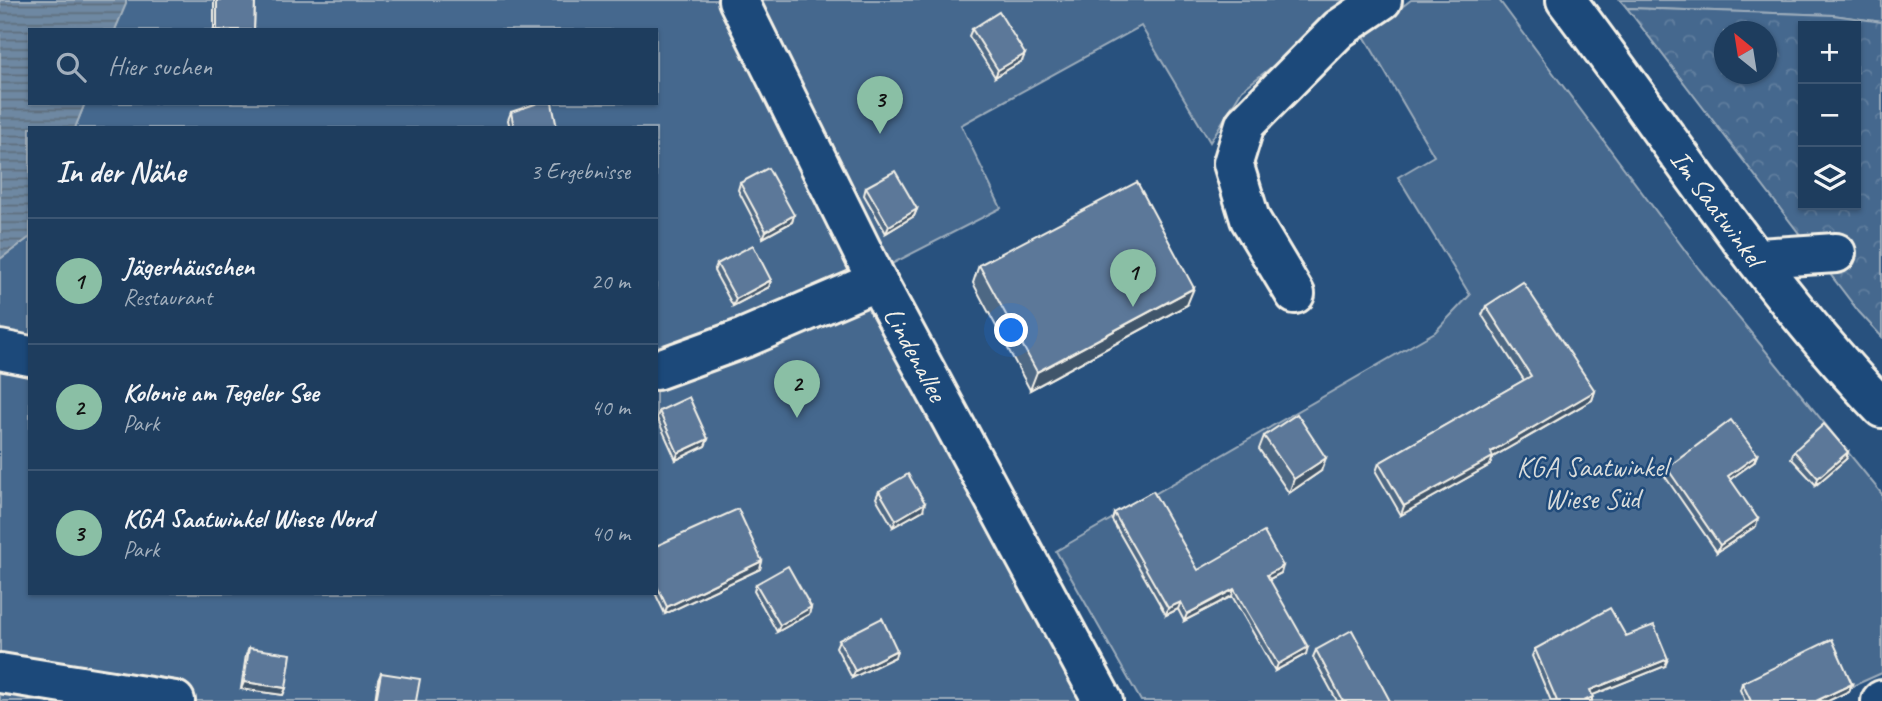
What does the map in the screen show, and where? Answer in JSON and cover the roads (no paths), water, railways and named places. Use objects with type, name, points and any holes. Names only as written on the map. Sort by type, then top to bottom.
[{"type":"street","name":"Lindenallee","points":[[737,0],[877,281],[1103,701]]},
{"type":"street","points":[[1295,294],[1250,219],[1233,163],[1245,124],[1339,29],[1382,0]]},
{"type":"street","name":"Im Saatwinkel","points":[[1566,0],[1735,232],[1759,258],[1821,339],[1882,408]]},
{"type":"street","points":[[1759,258],[1836,253]]},
{"type":"street","points":[[658,369],[744,338],[877,281]]},
{"type":"street","points":[[0,350],[28,356]]},
{"type":"street","points":[[0,673],[175,701]]},
{"type":"place","name":"KGA Saatwinkel Wiese Nord","points":[[880,134]]},
{"type":"place","name":"Jägerhäuschen","points":[[1133,307]]},
{"type":"place","name":"Kolonie am Tegeler See","points":[[797,418]]},
{"type":"park label","name":"KGA Saatwinkel Wiese Süd","points":[[1592,482]]}]
